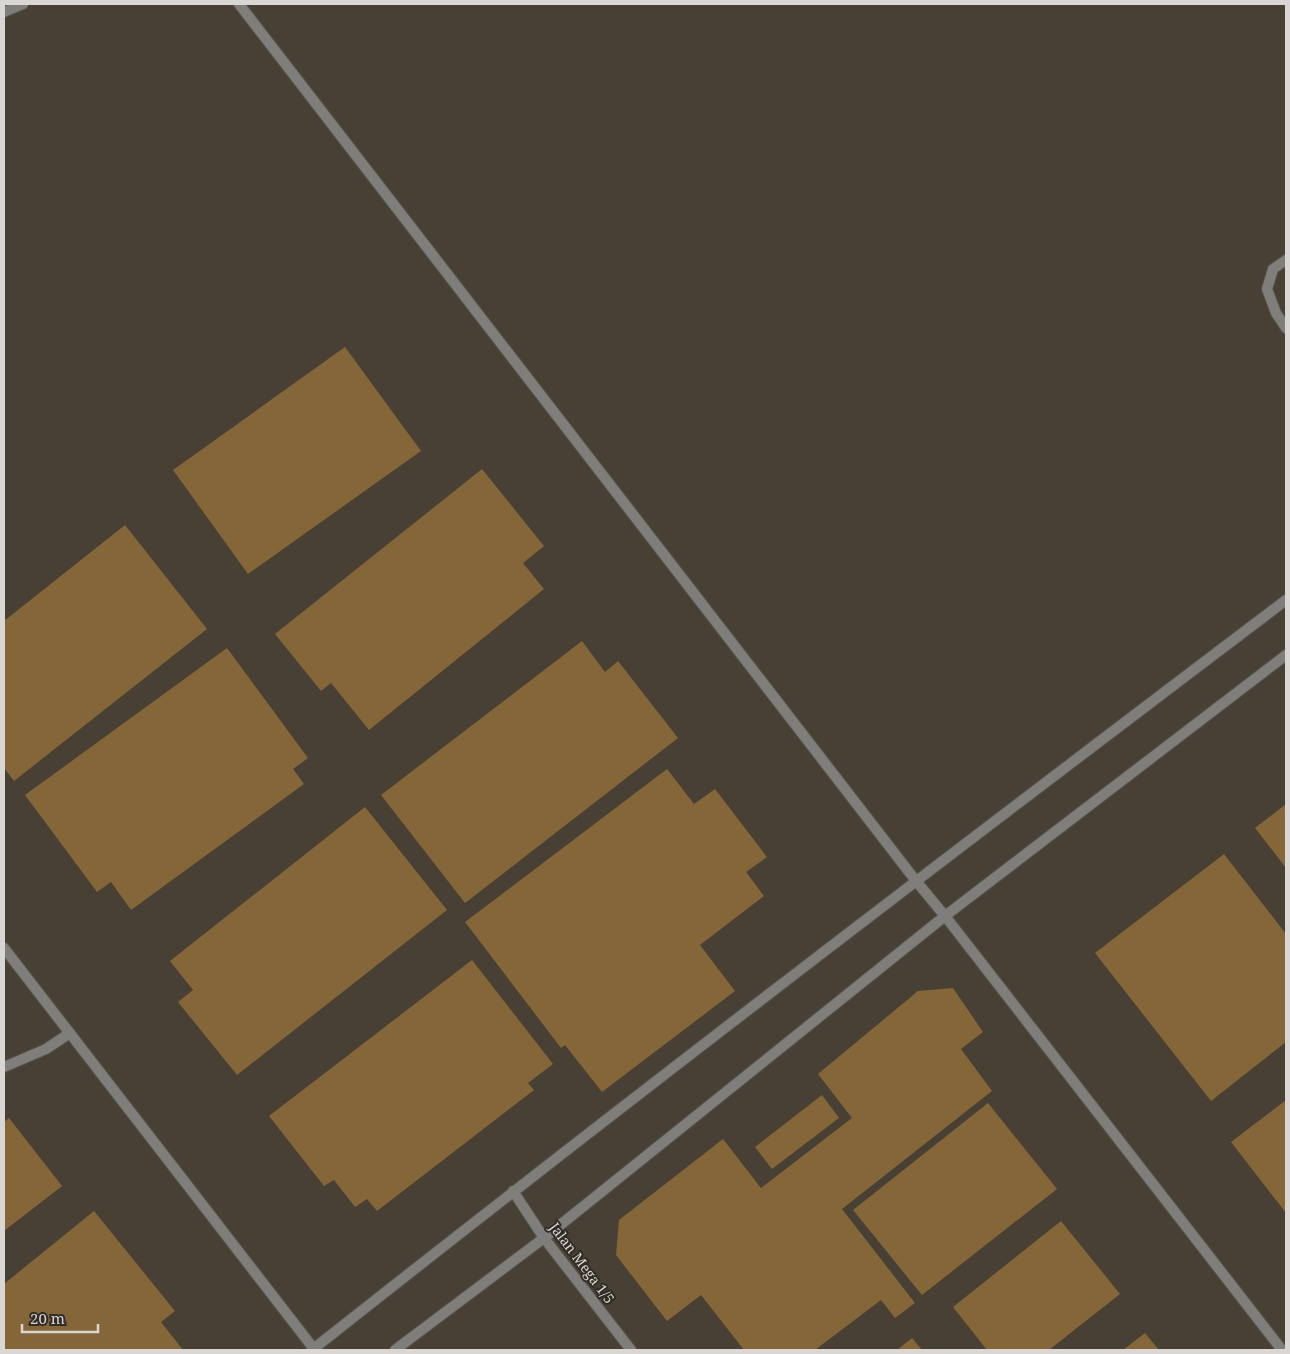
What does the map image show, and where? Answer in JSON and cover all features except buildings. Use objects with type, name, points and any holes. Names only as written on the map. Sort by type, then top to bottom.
[{"type":"street","points":[[4,12],[23,4]]},
{"type":"street","points":[[239,4],[916,881],[1282,1350]]},
{"type":"street","points":[[1286,260],[1273,269],[1267,289],[1276,313],[1286,328]]},
{"type":"street","points":[[4,948],[313,1350],[513,1192],[916,881],[1286,600]]},
{"type":"street","points":[[395,1350],[544,1238],[944,916],[1286,655]]},
{"type":"street","points":[[4,1067],[46,1049],[70,1033]]},
{"type":"street","name":"Jalan Mega 1/5","points":[[513,1192],[544,1238],[631,1350]]},
{"type":"shaded area","points":[[4,4],[1286,4],[1286,1350],[4,1350]]}]
